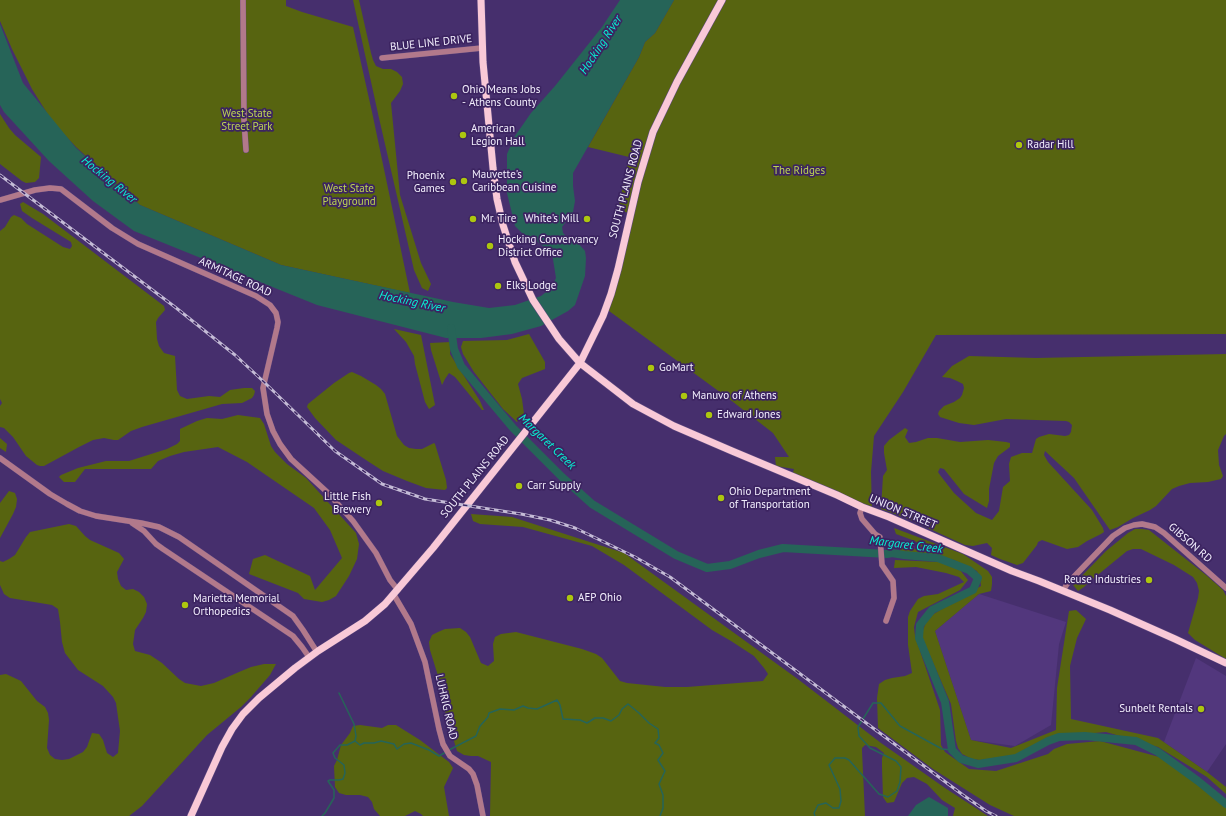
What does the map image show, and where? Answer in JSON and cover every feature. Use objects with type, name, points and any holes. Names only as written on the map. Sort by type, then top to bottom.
[{"type":"main road","name":"UNION STREET","points":[[481,0],[482,48],[493,168],[497,199],[507,239],[526,287],[559,339],[580,363],[633,404],[669,423],[732,452],[837,495],[862,507],[890,517],[1012,571],[1175,638],[1226,664]]},
{"type":"main road","name":"SOUTH PLAINS ROAD","points":[[191,816],[222,747],[236,722],[282,677],[309,657],[365,621],[378,611],[396,593],[580,363],[603,316],[611,294],[638,182],[653,132],[677,82],[722,0]]},
{"type":"street","points":[[243,0],[244,120],[246,150]]},
{"type":"street","name":"BLUE LINE DRIVE","points":[[382,58],[482,48]]},
{"type":"street","name":"ARMITAGE ROAD","points":[[0,200],[36,190],[50,188],[61,189],[112,228],[138,244],[256,296],[270,305],[276,313],[278,322],[263,388],[267,414],[273,431],[291,459],[327,492],[353,521],[376,553],[396,593]]},
{"type":"street","points":[[0,458],[50,494],[73,508],[96,516],[164,529],[179,537],[293,616],[317,652]]},
{"type":"street","points":[[862,507],[860,513],[862,519],[875,534],[880,537],[882,565],[893,581],[894,598],[886,621]]},
{"type":"street","points":[[129,522],[142,529],[156,544],[168,553],[293,636],[309,657]]},
{"type":"street","name":"GIBSON RD","points":[[1063,591],[1067,584],[1113,536],[1120,531],[1138,524],[1147,525],[1158,529],[1226,588]]},
{"type":"street","name":"LUHRIG ROAD","points":[[396,593],[411,624],[425,662],[439,729],[446,748],[450,756],[469,769],[473,774],[477,785],[483,816]]},
{"type":"shaded area","points":[[979,594],[1066,622],[1059,644],[1051,725],[1015,746],[971,740],[935,631]]},
{"type":"shaded area","name":"Sunbelt Rentals","points":[[1196,658],[1226,676],[1226,744],[1207,772],[1164,742]]},
{"type":"green space","name":"West State Street Park","points":[[0,0],[286,0],[286,6],[353,27],[410,293],[281,265],[140,205],[76,147],[52,121],[32,89],[12,49],[0,21]]},
{"type":"green space","points":[[353,0],[359,0],[371,53],[376,66],[383,69],[391,69],[402,77],[403,84],[400,91],[391,103],[400,195],[421,263],[431,284],[428,291],[422,288],[414,270]]},
{"type":"green space","name":"The Ridges","points":[[674,0],[1226,0],[1226,334],[936,335],[903,392],[874,436],[871,472],[872,511],[792,476],[794,469],[776,466],[775,457],[789,457],[773,433],[728,398],[605,308],[629,213],[618,210],[629,157],[588,147],[639,57],[645,42],[655,33]]},
{"type":"green space","points":[[0,114],[15,135],[41,157],[39,178],[35,182],[26,183],[22,181],[0,164]]},
{"type":"green space","points":[[23,202],[43,214],[164,306],[165,310],[156,322],[157,339],[159,346],[164,353],[175,356],[177,390],[180,396],[187,399],[209,396],[220,397],[230,390],[252,388],[255,391],[252,398],[242,403],[222,404],[142,427],[131,431],[118,440],[104,438],[93,440],[44,466],[37,465],[26,456],[13,437],[4,428],[0,427],[0,406],[2,403],[0,399],[0,231],[14,215],[21,218],[27,224],[63,247],[70,249],[72,246],[71,242],[22,211],[20,204]]},
{"type":"green space","points":[[394,329],[421,335],[435,405],[429,409],[425,402],[414,356],[406,342]]},
{"type":"green space","points":[[529,334],[545,362],[545,369],[522,378],[518,384],[524,414],[517,422],[503,409],[474,372],[463,354],[461,347],[463,341],[507,340]]},
{"type":"green space","points":[[451,342],[450,354],[480,401],[484,410],[482,410],[455,377],[449,373],[442,385],[430,343]]},
{"type":"green space","points":[[1226,354],[1226,434],[1218,450],[1219,465],[1223,476],[1221,479],[1208,482],[1190,483],[1172,489],[1156,506],[1150,510],[1110,530],[1074,478],[1045,451],[1044,455],[1048,462],[1092,510],[1103,528],[1104,532],[1078,547],[1067,549],[1042,540],[1038,542],[1023,563],[1017,565],[991,555],[992,548],[987,543],[973,546],[965,545],[906,518],[881,509],[883,476],[887,470],[884,446],[889,440],[905,428],[908,430],[905,437],[909,443],[928,438],[937,438],[960,442],[988,440],[1010,443],[1010,447],[998,456],[994,463],[987,508],[964,494],[944,469],[940,468],[938,472],[954,493],[976,513],[992,520],[999,511],[1003,487],[1010,481],[1009,464],[1011,457],[1022,453],[1032,453],[1036,439],[1039,437],[1049,434],[1065,436],[1069,435],[1071,432],[1072,425],[1066,421],[1006,419],[974,425],[959,423],[940,417],[938,414],[939,411],[944,406],[960,398],[964,388],[963,384],[957,381],[942,377],[952,366],[969,356],[1036,358]]},
{"type":"green space","points":[[352,372],[376,385],[385,394],[397,436],[404,445],[409,448],[422,449],[434,443],[435,444],[446,480],[447,488],[445,490],[426,488],[383,471],[336,440],[315,418],[307,407],[308,404],[334,383]]},
{"type":"green space","points":[[238,415],[260,418],[264,424],[271,446],[275,452],[287,464],[306,478],[356,533],[359,544],[357,559],[349,576],[336,596],[329,600],[322,602],[304,599],[298,593],[249,574],[253,559],[265,555],[310,576],[315,590],[342,558],[330,530],[314,508],[247,462],[218,447],[184,452],[170,456],[158,461],[151,469],[85,469],[75,482],[64,482],[59,477],[78,468],[106,461],[129,461],[167,449],[180,441],[180,429],[207,418],[222,419]]},
{"type":"green space","points":[[0,438],[7,444],[6,452],[0,448]]},
{"type":"green space","points":[[9,491],[15,493],[17,499],[16,507],[0,538],[0,503]]},
{"type":"green space","points":[[471,514],[512,517],[624,553],[799,680],[881,743],[988,816],[953,816],[955,808],[942,800],[927,784],[914,777],[907,778],[902,783],[894,802],[887,803],[883,797],[882,758],[884,753],[876,747],[865,745],[862,748],[862,751],[865,816],[490,816],[491,762],[478,756],[464,755],[457,751],[444,708],[439,679],[430,650],[429,642],[432,635],[445,629],[460,628],[470,637],[481,663],[488,666],[494,661],[493,644],[495,637],[501,634],[516,632],[596,654],[602,658],[620,681],[627,683],[665,687],[687,687],[763,681],[768,674],[754,656],[712,630],[624,565],[592,546],[523,527],[480,524],[473,521]]},
{"type":"green space","points":[[69,524],[76,526],[90,540],[119,553],[124,559],[117,572],[121,586],[126,590],[133,589],[144,597],[147,604],[146,612],[135,630],[133,644],[135,651],[150,655],[162,663],[185,683],[201,686],[214,683],[251,667],[264,664],[276,664],[270,675],[251,697],[207,735],[142,806],[129,816],[0,816],[0,675],[6,674],[21,681],[37,701],[45,707],[49,720],[47,748],[50,755],[55,759],[69,759],[83,752],[87,747],[92,733],[99,734],[103,740],[107,753],[113,757],[118,753],[120,731],[116,703],[113,697],[103,686],[78,670],[65,653],[62,642],[58,609],[52,605],[10,598],[4,594],[0,585],[0,561],[3,562],[15,555],[30,532]]},
{"type":"green space","points":[[894,528],[963,554],[988,571],[992,577],[991,591],[979,594],[935,631],[971,740],[1011,748],[1056,730],[1057,688],[1069,611],[1076,610],[1086,619],[1077,638],[1070,666],[1071,719],[1158,738],[1226,787],[1226,794],[1207,777],[1158,747],[1106,732],[1058,736],[1022,755],[987,761],[972,759],[962,754],[956,741],[951,704],[923,641],[923,630],[927,620],[932,615],[981,586],[980,578],[977,571],[954,560],[900,552],[900,547],[924,550],[915,541],[896,534]]},
{"type":"green space","points":[[1135,529],[1149,530],[1223,590],[1226,596],[1226,659],[1195,640],[1188,633],[1199,591],[1197,583],[1193,577],[1174,565],[1141,549],[1127,551],[1078,591],[1073,585],[1106,551]]},
{"type":"green space","points":[[895,560],[939,562],[960,570],[968,580],[960,590],[918,612],[914,627],[915,636],[940,710],[941,745],[945,752],[969,769],[996,771],[1048,754],[1054,749],[1067,744],[1100,741],[1163,758],[1226,804],[1226,816],[1014,816],[990,805],[933,769],[878,728],[877,698],[879,684],[885,680],[912,673],[908,645],[908,617],[910,611],[918,599],[924,596],[938,594],[964,582],[959,577],[916,567],[894,568]]},
{"type":"green space","points":[[360,725],[382,728],[388,725],[396,725],[420,740],[449,762],[453,768],[444,787],[449,816],[423,816],[415,811],[405,816],[380,816],[374,809],[372,802],[368,797],[339,793],[335,787],[334,766],[341,745],[350,733],[353,726]]},
{"type":"water","name":"Hocking River","points":[[620,0],[674,0],[655,33],[645,42],[639,57],[573,173],[575,201],[573,212],[562,227],[563,233],[568,238],[578,243],[585,251],[585,276],[575,305],[568,311],[541,326],[512,334],[481,338],[446,338],[317,305],[134,231],[93,201],[49,161],[4,112],[0,105],[0,24],[23,83],[76,148],[140,205],[281,265],[453,302],[489,308],[515,305],[541,296],[551,288],[556,278],[552,253],[534,239],[522,233],[515,226],[507,193],[507,154],[515,136],[531,113],[555,86],[602,27]]},
{"type":"water","points":[[929,797],[948,808],[948,816],[908,816],[916,805]]},
{"type":"waterway","name":"Margaret Creek","points":[[451,328],[454,349],[461,366],[513,428],[562,477],[592,504],[676,555],[707,568],[730,565],[759,554],[783,548],[887,554],[892,553],[938,558],[969,570],[978,578],[973,590],[932,610],[920,625],[919,638],[945,702],[952,750],[961,759],[978,764],[1016,758],[1048,741],[1059,737],[1085,736],[1136,741],[1158,752],[1198,781],[1226,804]]},
{"type":"waterway","points":[[339,693],[354,724],[356,736],[355,741]]},
{"type":"waterway","points":[[449,750],[476,736],[480,726],[488,717],[489,713],[500,709],[514,710],[523,706],[537,709],[557,700],[560,705],[563,719],[580,720],[587,723],[595,718],[603,718],[611,721],[619,715],[622,709],[628,704],[658,729],[659,738],[655,743],[659,745],[663,753],[658,760],[665,771],[659,784],[663,795],[663,808],[660,816]]},
{"type":"waterway","points":[[815,816],[814,813],[818,805],[826,803],[833,808],[839,808],[841,801],[840,789],[829,765],[835,758],[845,758],[849,760],[879,794],[888,797],[897,791],[900,782],[901,767],[896,761],[870,748],[859,736],[858,727],[873,703],[881,703],[900,726],[942,749],[952,750]]},
{"type":"waterway","points":[[322,816],[334,798],[334,790],[328,781],[343,779],[345,773],[344,765],[335,758],[333,753],[340,745],[347,745],[355,741],[360,745],[364,743],[381,741],[394,744],[397,749],[404,744],[411,743],[429,750],[439,756],[446,752]]},
{"type":"railway","points":[[0,175],[175,307],[235,355],[335,451],[382,484],[425,499],[550,520],[575,528],[635,557],[670,577],[963,795],[996,816]]},
{"type":"place","name":"Ohio Means Jobs - Athens County","points":[[454,96]]},
{"type":"place","name":"American Legion Hall","points":[[463,135]]},
{"type":"place","name":"Radar Hill","points":[[1019,145]]},
{"type":"place","name":"Mauvette's Caribbean Cuisine","points":[[464,181]]},
{"type":"place","name":"Phoenix Games","points":[[453,182]]},
{"type":"place","name":"Mr. Tire","points":[[473,219]]},
{"type":"place","name":"White's Mill","points":[[587,219]]},
{"type":"place","name":"Hocking Convervancy District Office","points":[[490,246]]},
{"type":"place","name":"Elks Lodge","points":[[498,286]]},
{"type":"place","name":"GoMart","points":[[651,368]]},
{"type":"place","name":"Manuvo of Athens","points":[[684,396]]},
{"type":"place","name":"Edward Jones","points":[[709,415]]},
{"type":"place","name":"Carr Supply","points":[[519,486]]},
{"type":"place","name":"Ohio Department of Transportation","points":[[721,498]]},
{"type":"place","name":"Little Fish Brewery","points":[[379,503]]},
{"type":"place","name":"Reuse Industries","points":[[1149,580]]},
{"type":"place","name":"AEP Ohio","points":[[570,598]]},
{"type":"place","name":"Marietta Memorial Orthopedics","points":[[185,605]]},
{"type":"place","name":"Sunbelt Rentals","points":[[1201,709]]},
{"type":"park label","name":"West State Playground","points":[[349,195]]}]
